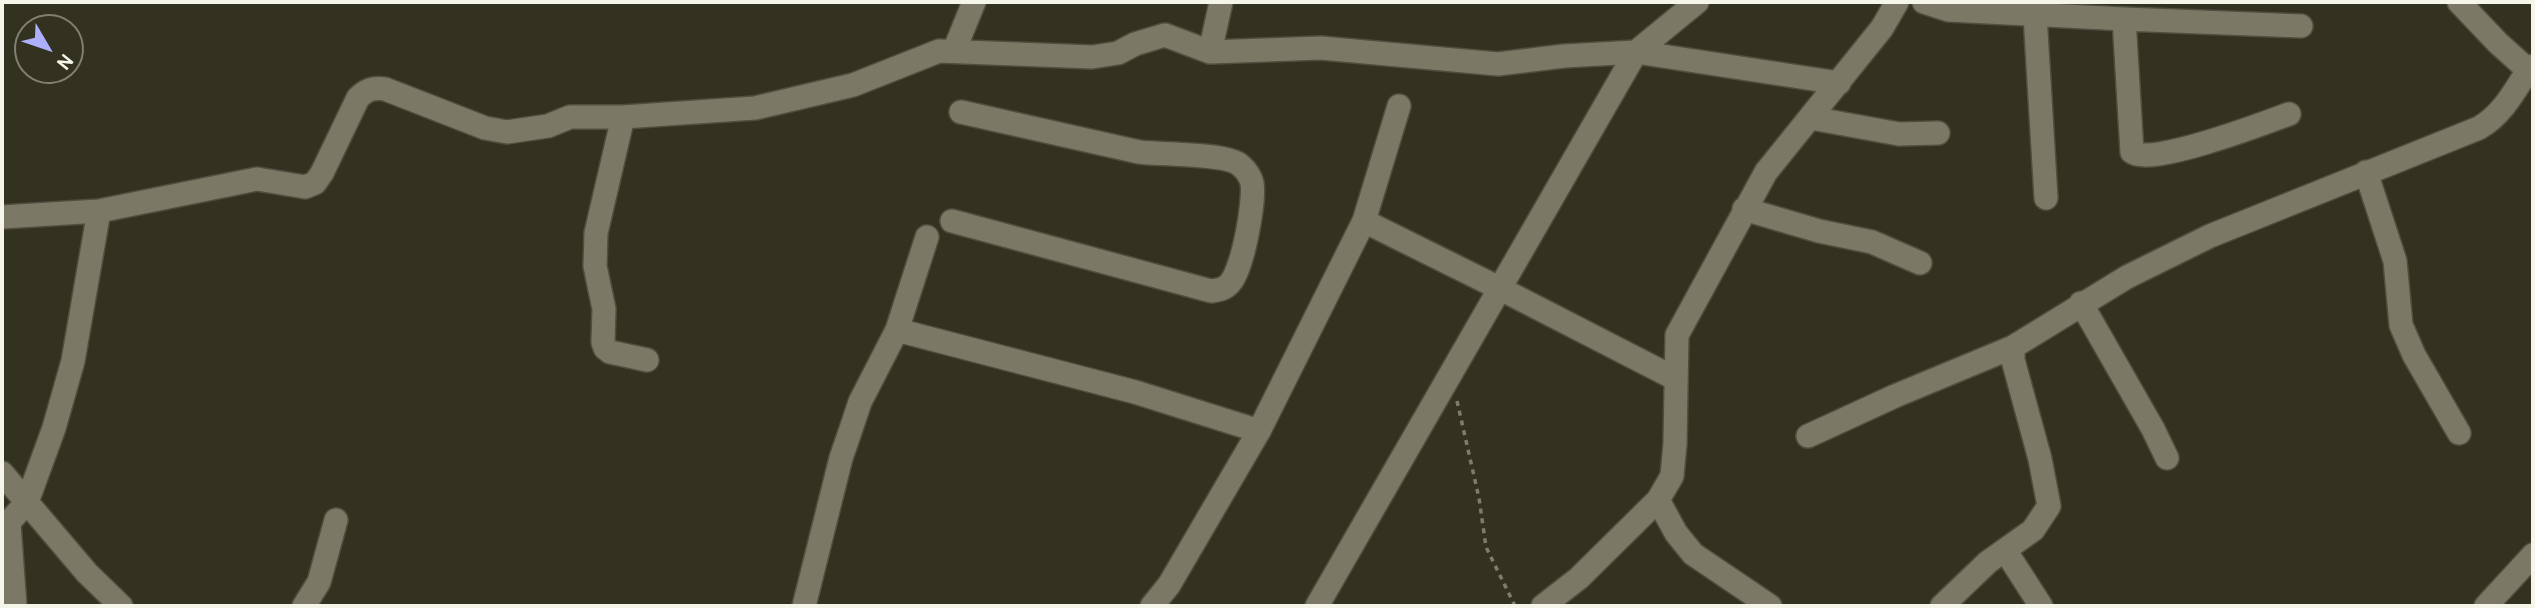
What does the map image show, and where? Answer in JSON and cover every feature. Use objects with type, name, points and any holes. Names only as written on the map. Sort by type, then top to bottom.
[{"type":"street","points":[[954,51],[974,2]]},
{"type":"street","points":[[1210,51],[1222,2]]},
{"type":"street","points":[[1317,606],[1636,52],[1697,2]]},
{"type":"street","points":[[1543,606],[1579,578],[1658,500],[1672,477],[1676,335],[1766,173],[1882,28],[1897,2]]},
{"type":"street","points":[[1924,2],[1949,10],[2301,26]]},
{"type":"street","points":[[1808,436],[2013,347],[2127,277],[2210,236],[2491,121],[2531,68],[2498,43],[2459,2]]},
{"type":"street","points":[[2035,15],[2046,198]]},
{"type":"street","points":[[2124,19],[2132,152],[2137,156],[2184,149],[2290,114]]},
{"type":"street","points":[[2,217],[99,211],[257,179],[304,187],[315,183],[322,173],[358,98],[364,92],[375,88],[385,89],[485,128],[507,132],[548,126],[570,117],[623,117],[755,108],[853,85],[939,51],[1092,57],[1118,54],[1135,44],[1164,35],[1210,51],[1345,49],[1498,64],[1564,55],[1636,52],[1839,83]]},
{"type":"street","points":[[1152,606],[1169,585],[1259,431],[1364,221],[1399,106]]},
{"type":"street","points":[[952,221],[1211,291],[1223,289],[1238,270],[1253,200],[1250,174],[1239,163],[1222,157],[1139,152],[961,112]]},
{"type":"street","points":[[623,117],[596,233],[595,266],[604,309],[605,348],[610,352],[647,360]]},
{"type":"street","points":[[1811,118],[1899,134],[1938,133]]},
{"type":"street","points":[[2366,172],[2395,261],[2401,325],[2414,355],[2459,433]]},
{"type":"street","points":[[1744,209],[1872,242],[1920,263]]},
{"type":"street","points":[[15,606],[5,527],[27,502],[54,428],[73,361],[99,211]]},
{"type":"street","points":[[1364,221],[1676,379]]},
{"type":"street","points":[[804,606],[841,458],[860,402],[897,330],[927,237]]},
{"type":"street","points":[[2081,303],[2153,429],[2166,458]]},
{"type":"street","points":[[897,330],[1135,392],[1259,431]]},
{"type":"street","points":[[1942,606],[2005,550],[2033,530],[2049,506],[2040,459],[2013,360],[2013,347]]},
{"type":"street","points":[[2,473],[86,573],[121,606]]},
{"type":"street","points":[[1658,500],[1676,533],[1693,554],[1770,606]]},
{"type":"street","points":[[304,606],[319,582],[336,520]]},
{"type":"street","points":[[2005,550],[2041,606]]},
{"type":"street","points":[[2486,606],[2533,555]]},
{"type":"path","points":[[1451,373],[1479,498],[1486,547],[1515,606]]}]
